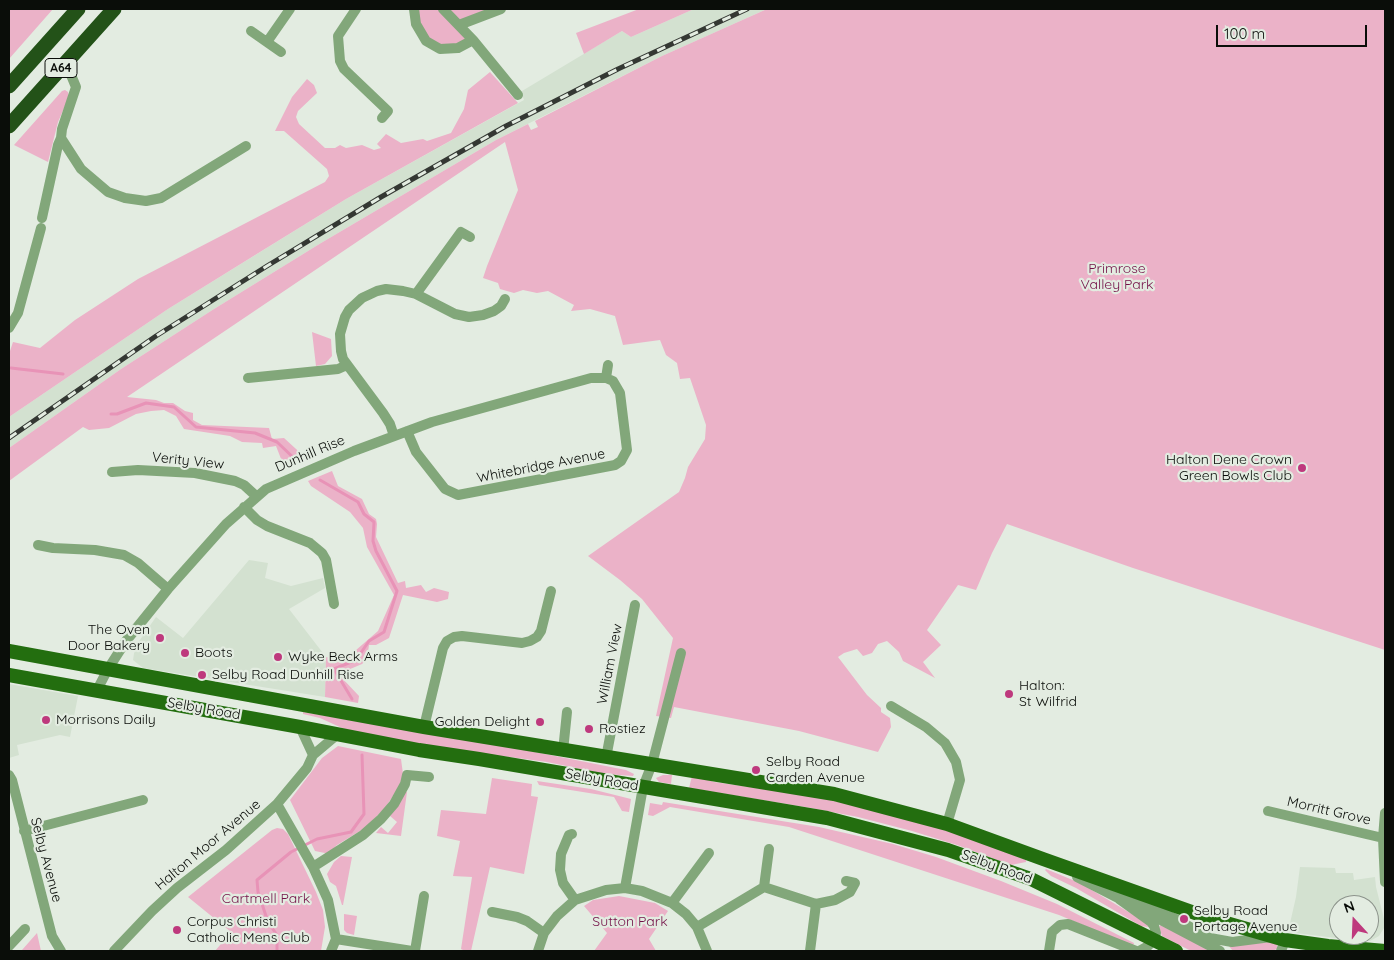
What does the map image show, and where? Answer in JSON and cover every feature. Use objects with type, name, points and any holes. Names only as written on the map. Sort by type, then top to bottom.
[{"type":"highway","name":"A64","points":[[9,86],[78,9]]},
{"type":"highway","name":"A64","points":[[9,126],[114,9]]},
{"type":"main road","name":"Selby Road","points":[[9,650],[424,727],[834,794],[947,824],[1043,860],[1283,945],[1305,951]]},
{"type":"main road","name":"Selby Road","points":[[9,675],[419,750],[826,818],[948,850],[1032,879],[1176,951]]},
{"type":"main road","name":"Selby Road","points":[[1283,945],[1385,950]]},
{"type":"street","points":[[267,42],[290,9]]},
{"type":"street","points":[[356,9],[338,36],[340,61],[344,69],[388,111],[382,118]]},
{"type":"street","points":[[414,9],[416,24],[426,41],[440,49],[458,48],[473,40]]},
{"type":"street","points":[[443,9],[473,40],[518,95]]},
{"type":"street","points":[[459,25],[501,9]]},
{"type":"street","points":[[251,31],[281,52]]},
{"type":"street","points":[[9,328],[18,313],[42,223],[58,145],[76,87],[71,75],[61,67]]},
{"type":"street","points":[[61,138],[65,147],[81,169],[108,192],[125,198],[146,201],[161,198],[176,190],[246,146]]},
{"type":"street","points":[[416,294],[461,232],[470,237]]},
{"type":"street","points":[[394,436],[383,413],[347,365],[341,351],[340,334],[345,317],[355,303],[369,294],[386,289],[394,289],[416,294],[455,314],[470,317],[494,311],[505,300]]},
{"type":"street","points":[[606,378],[608,364]]},
{"type":"street","points":[[248,378],[338,369],[347,365]]},
{"type":"street","name":"Dunhill Rise","points":[[97,690],[126,641],[168,589],[206,545],[244,507],[266,489],[290,477],[407,431],[591,378],[606,378]]},
{"type":"street","name":"Whitebridge Avenue","points":[[407,431],[416,452],[445,489],[458,495],[615,465],[621,462],[627,450],[620,393],[612,381],[606,378]]},
{"type":"street","name":"Verity View","points":[[112,472],[138,470],[195,473],[235,481],[244,485],[256,496]]},
{"type":"street","points":[[244,507],[257,520],[267,526],[310,543],[322,553],[326,560],[334,604]]},
{"type":"street","points":[[38,545],[60,549],[95,550],[124,555],[138,563],[168,589]]},
{"type":"street","points":[[424,727],[443,648],[447,641],[454,637],[462,636],[522,643],[530,641],[537,637],[541,630],[551,591]]},
{"type":"street","name":"William View","points":[[606,758],[635,605]]},
{"type":"street","points":[[625,888],[642,787],[652,764],[681,653]]},
{"type":"street","points":[[891,706],[932,732],[945,743],[956,762],[960,780],[947,824]]},
{"type":"street","points":[[563,751],[567,712]]},
{"type":"street","points":[[300,727],[313,756]]},
{"type":"street","name":"Halton Moor Avenue","points":[[114,951],[152,911],[226,850],[277,804],[307,768],[313,756],[338,734]]},
{"type":"street","name":"Selby Avenue","points":[[9,775],[12,780],[52,936],[61,951]]},
{"type":"street","points":[[314,867],[363,835],[380,819],[394,804],[405,784],[407,776],[429,777]]},
{"type":"street","points":[[24,831],[143,800]]},
{"type":"street","points":[[277,804],[314,867],[328,900],[336,939],[330,951]]},
{"type":"street","name":"Morritt Grove","points":[[1268,811],[1383,838]]},
{"type":"street","points":[[1385,813],[1383,838],[1385,882]]},
{"type":"street","points":[[572,834],[568,835],[561,854],[560,870],[563,883],[576,900]]},
{"type":"street","points":[[764,887],[769,849]]},
{"type":"street","points":[[672,903],[710,853]]},
{"type":"street","name":"Selby Road","points":[[1043,860],[1220,951]]},
{"type":"street","points":[[1070,873],[1120,892],[1210,938],[1232,942],[1283,945]]},
{"type":"street","points":[[697,928],[764,887],[816,904],[835,900],[850,892],[854,883],[846,881]]},
{"type":"street","points":[[538,951],[544,934],[557,916],[576,900],[606,890],[625,888],[642,891],[672,903],[686,914],[697,928],[707,951]]},
{"type":"street","points":[[336,939],[414,951],[424,896]]},
{"type":"street","points":[[1049,951],[1052,932],[1060,925],[1068,924],[1137,951],[1148,946],[1154,940],[1156,933],[1151,922],[1119,899]]},
{"type":"street","points":[[810,951],[816,904]]},
{"type":"street","points":[[492,912],[514,912],[544,934]]},
{"type":"street","points":[[9,946],[25,929]]},
{"type":"street","points":[[1215,939],[1228,951]]},
{"type":"shaded area","points":[[694,9],[767,9],[662,56],[496,140],[321,243],[214,309],[121,369],[9,448],[9,417],[168,309],[346,199],[524,100],[522,91],[622,31],[631,37]]},
{"type":"shaded area","points":[[249,560],[268,563],[265,578],[291,586],[323,578],[325,588],[289,609],[326,657],[325,697],[143,668],[133,660],[135,647],[156,617],[183,638]]},
{"type":"shaded area","points":[[9,684],[78,696],[70,737],[60,735],[17,745],[19,755],[9,758]]},
{"type":"shaded area","points":[[1300,867],[1335,868],[1336,873],[1353,873],[1354,880],[1375,877],[1378,895],[1329,895],[1329,937],[1288,932],[1296,897]]},
{"type":"shaded area","points":[[1379,899],[1385,923],[1379,936]]},
{"type":"green space","points":[[9,9],[53,9],[9,59]]},
{"type":"green space","points":[[414,9],[491,9],[459,25],[473,40],[458,48],[426,41]]},
{"type":"green space","points":[[639,9],[694,9],[631,37],[622,31],[584,54],[576,33]]},
{"type":"green space","name":"Primrose Valley Park","points":[[767,9],[1385,9],[1385,650],[1133,568],[1007,524],[976,590],[958,585],[927,630],[941,645],[923,662],[935,678],[903,661],[899,652],[887,641],[878,644],[872,653],[863,656],[857,649],[838,657],[867,695],[881,708],[881,712],[890,718],[891,727],[878,752],[799,731],[674,707],[671,718],[656,716],[673,638],[642,599],[588,556],[679,492],[688,467],[705,439],[706,425],[690,378],[680,379],[677,363],[666,355],[660,340],[623,345],[615,316],[590,309],[571,311],[574,305],[548,291],[537,293],[523,290],[514,293],[500,289],[498,283],[483,278],[518,190],[505,142],[127,397],[173,403],[185,411],[193,413],[193,420],[202,425],[269,428],[272,439],[284,438],[307,459],[285,469],[276,446],[263,448],[262,443],[242,442],[230,436],[184,429],[176,416],[164,410],[136,414],[109,428],[89,430],[83,427],[9,481],[9,448],[121,369],[214,309],[321,243],[496,140],[528,124],[531,130],[538,127],[535,121],[662,56]]},
{"type":"green space","points":[[490,72],[518,103],[346,199],[260,252],[168,309],[9,417],[9,354],[13,342],[40,348],[75,320],[138,279],[325,182],[329,176],[327,169],[284,131],[275,131],[292,97],[307,79],[314,85],[317,93],[298,111],[296,117],[299,124],[325,148],[335,148],[340,145],[346,148],[362,145],[374,150],[381,148],[377,144],[386,134],[401,143],[423,139],[427,141],[451,133],[464,109],[468,90]]},
{"type":"green space","points":[[62,91],[68,92],[69,97],[58,122],[48,162],[14,145]]},
{"type":"green space","points":[[312,332],[331,339],[332,356],[325,364],[316,366]]},
{"type":"green space","points":[[332,471],[338,486],[362,499],[369,514],[376,519],[376,537],[398,583],[405,581],[406,588],[421,585],[426,592],[434,588],[449,592],[448,599],[437,602],[403,595],[389,638],[376,645],[369,645],[367,659],[362,664],[343,672],[342,678],[359,696],[358,703],[325,697],[326,657],[343,659],[348,657],[378,631],[394,595],[367,547],[363,528],[350,512],[311,486],[308,481]]},
{"type":"green space","points":[[303,712],[520,749],[626,770],[634,774],[633,776],[605,774],[547,762],[492,756],[353,733],[320,718],[303,714]]},
{"type":"green space","points":[[338,746],[401,759],[403,774],[401,784],[385,808],[365,828],[337,845],[327,855],[315,851],[290,800],[322,758]]},
{"type":"green space","points":[[663,775],[672,775],[671,784],[659,782],[656,778]]},
{"type":"green space","points":[[692,776],[714,782],[813,796],[861,807],[962,834],[1026,860],[1026,862],[1011,865],[957,845],[858,817],[689,788]]},
{"type":"green space","points":[[492,778],[532,784],[531,796],[538,797],[524,874],[490,867],[471,951],[465,951],[461,949],[472,877],[453,876],[460,841],[437,836],[441,810],[486,814]]},
{"type":"green space","points":[[537,781],[591,789],[631,799],[629,812],[622,811],[614,797],[539,785]]},
{"type":"green space","points":[[405,792],[407,792],[401,836],[376,833],[381,827],[388,833],[397,822],[390,816]]},
{"type":"green space","points":[[663,802],[819,827],[893,844],[936,857],[1057,904],[1134,943],[1133,946],[1059,915],[789,827],[670,807],[653,816],[648,815],[650,803],[662,805]]},
{"type":"green space","name":"Cartmell Park","points":[[277,828],[283,829],[288,834],[323,910],[325,927],[321,951],[215,951],[231,932],[188,897]]},
{"type":"green space","points":[[341,856],[352,857],[343,905],[336,886],[330,882],[327,874],[334,862]]},
{"type":"green space","points":[[1046,869],[1080,883],[1147,923],[1148,927],[1141,926],[1076,888],[1051,876]]},
{"type":"green space","name":"Sutton Park","points":[[619,896],[655,903],[668,911],[649,939],[656,951],[594,951],[607,933],[584,906],[593,900]]},
{"type":"green space","points":[[344,914],[357,916],[354,935],[344,930]]},
{"type":"green space","points":[[1160,925],[1217,951],[1191,951],[1162,936]]},
{"type":"green space","points":[[37,933],[41,951],[22,950]]},
{"type":"green space","points":[[1277,941],[1277,949],[1272,951],[1233,951],[1227,944]]},
{"type":"waterway","points":[[11,368],[63,374]]},
{"type":"waterway","points":[[111,414],[117,414],[146,403],[174,407],[196,427],[255,433],[277,442],[298,462]]},
{"type":"waterway","points":[[320,480],[358,502],[364,514],[374,522],[373,541],[376,551],[397,591],[384,632],[369,641],[356,660],[334,669],[352,699]]},
{"type":"waterway","points":[[277,951],[277,935],[268,922],[258,892],[257,880],[291,852],[317,839],[351,832],[364,814],[362,755]]},
{"type":"railway","points":[[9,438],[156,336],[381,197],[506,126],[618,69],[747,9]]},
{"type":"place","name":"Halton Dene Crown Green Bowls Club","points":[[1302,468]]},
{"type":"place","name":"The Oven Door Bakery","points":[[160,638]]},
{"type":"place","name":"Boots","points":[[185,653]]},
{"type":"place","name":"Wyke Beck Arms","points":[[278,657]]},
{"type":"place","name":"Selby Road Dunhill Rise","points":[[202,675]]},
{"type":"place","name":"Halton: St Wilfrid","points":[[1009,694]]},
{"type":"place","name":"Morrisons Daily","points":[[46,720]]},
{"type":"place","name":"Golden Delight","points":[[540,722]]},
{"type":"place","name":"Rostiez","points":[[589,729]]},
{"type":"place","name":"Selby Road Carden Avenue","points":[[756,770]]},
{"type":"place","name":"Selby Road Portage Avenue","points":[[1184,919]]},
{"type":"place","name":"Corpus Christi Catholic Mens Club","points":[[177,930]]}]
